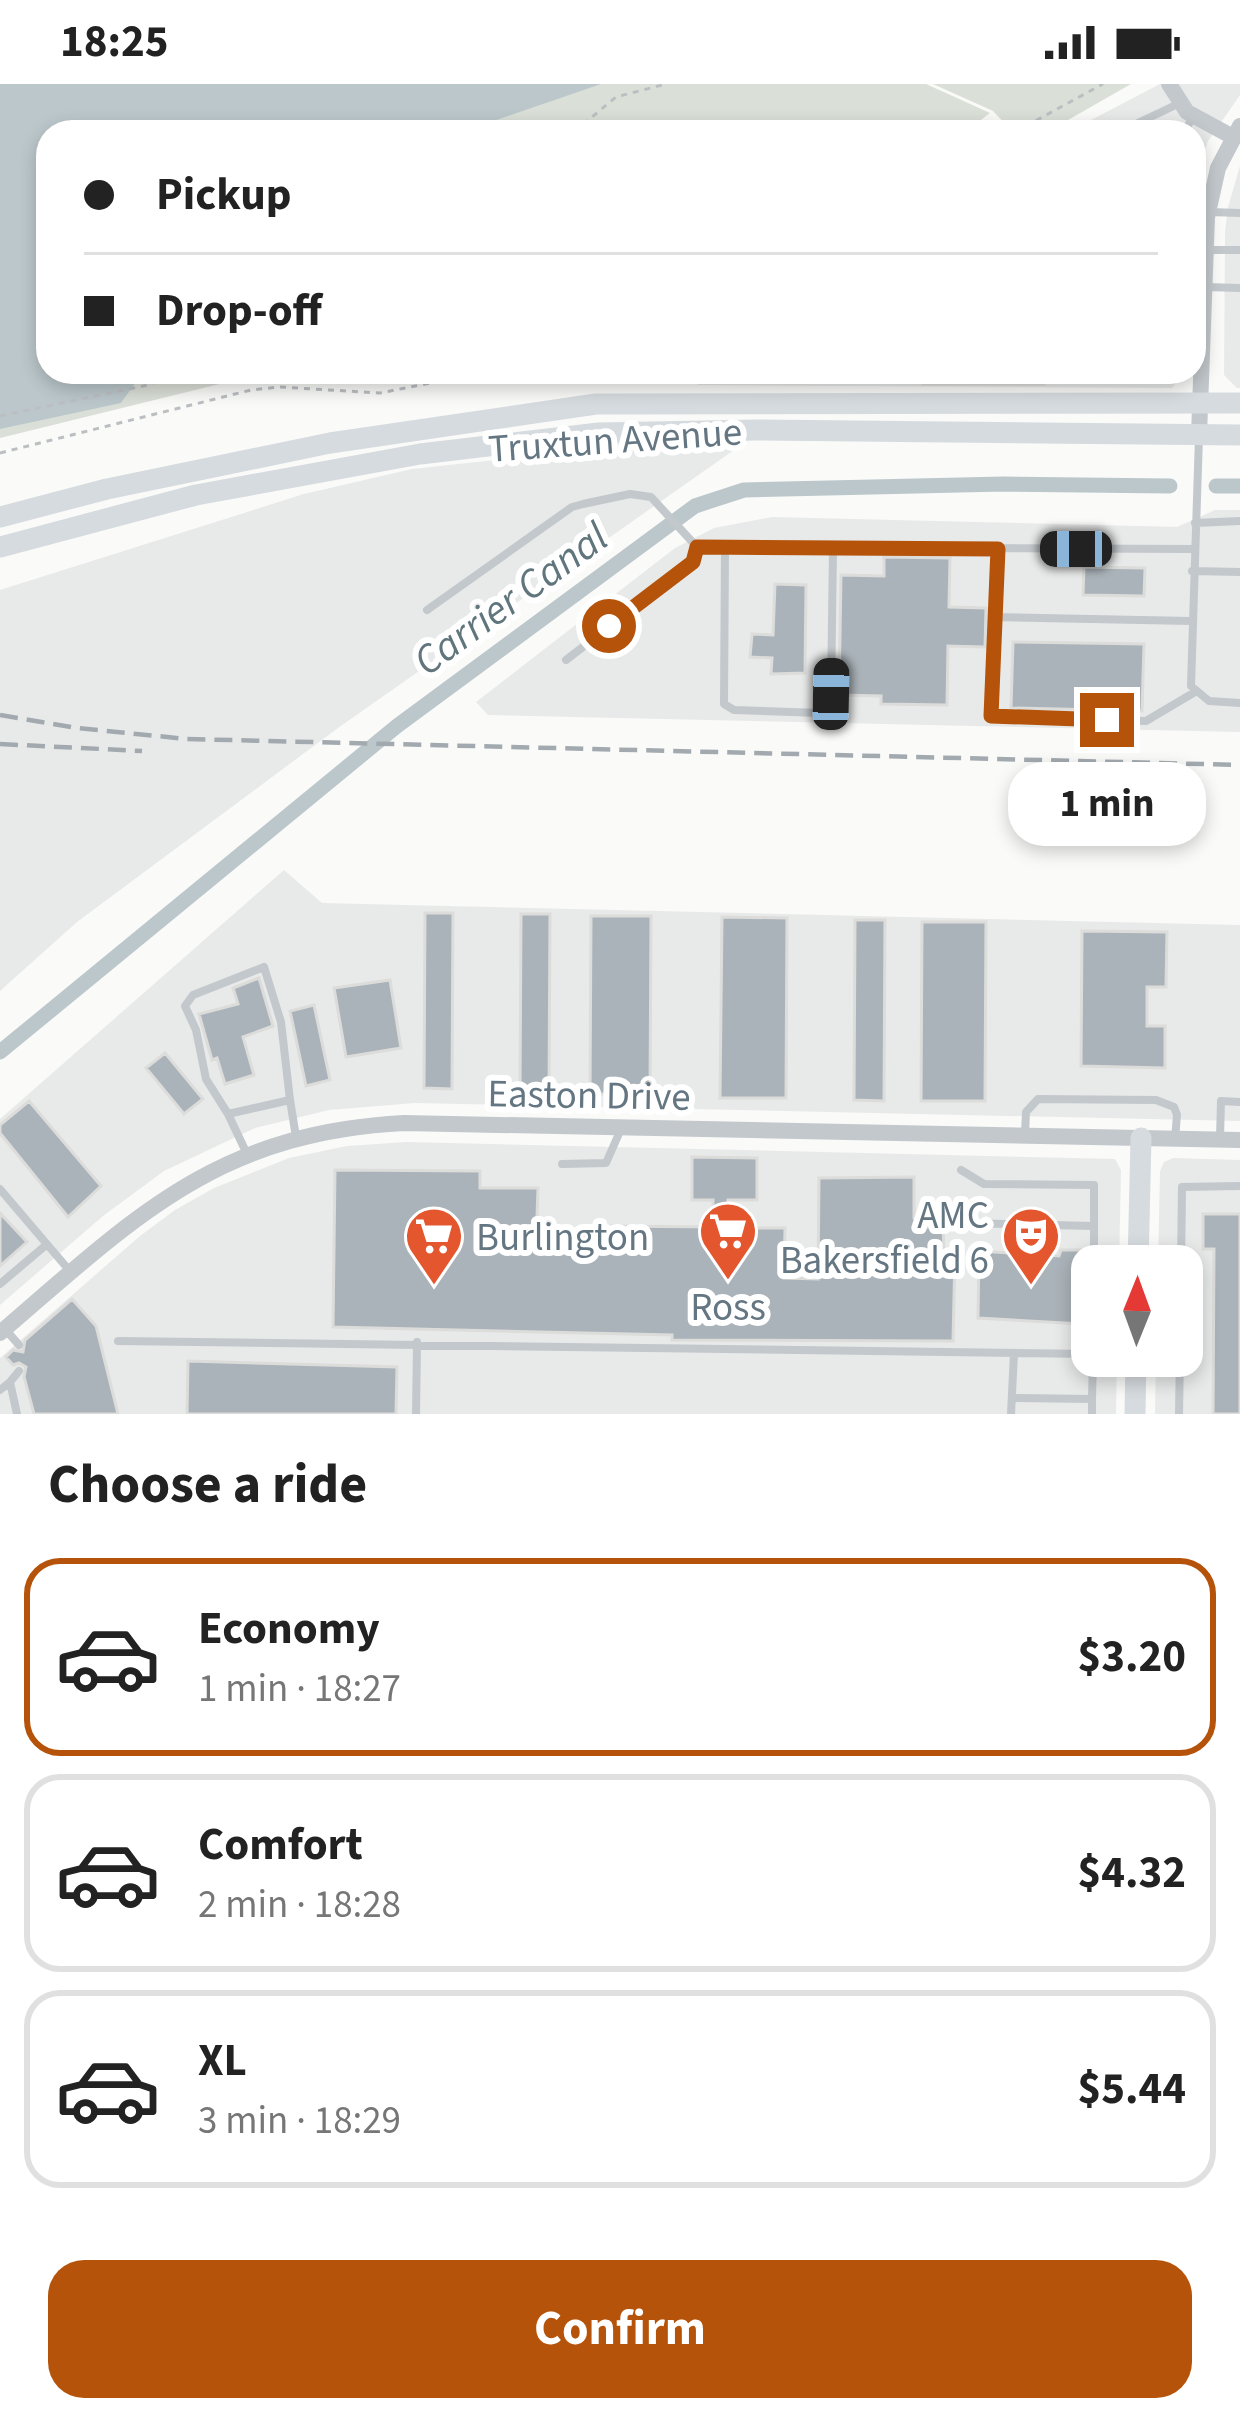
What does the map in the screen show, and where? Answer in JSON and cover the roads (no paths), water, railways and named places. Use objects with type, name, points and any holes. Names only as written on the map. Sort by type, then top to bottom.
[{"type":"main road","name":"Truxtun Avenue","points":[[0,517],[107,489],[330,443],[596,404],[1240,403]]},
{"type":"main road","name":"Truxtun Avenue","points":[[0,547],[196,495],[420,454],[599,433],[1240,435]]},
{"type":"main road","points":[[1138,1245],[1141,1138]]},
{"type":"main road","points":[[1135,1377],[1135,1414]]},
{"type":"street","points":[[1169,84],[1186,117]]},
{"type":"street","points":[[1206,122],[1237,131],[1218,168],[1206,250]]},
{"type":"street","points":[[1199,435],[1201,384]]},
{"type":"street","name":"Easton Drive","points":[[2,1329],[162,1198],[247,1154],[296,1137],[404,1123],[1240,1140]]},
{"type":"lane","points":[[1208,212],[1240,213]]},
{"type":"lane","points":[[1206,250],[1240,250]]},
{"type":"lane","points":[[1206,287],[1240,288]]},
{"type":"lane","points":[[1199,435],[1191,686],[1209,701],[1240,703]]},
{"type":"lane","points":[[427,610],[572,507],[630,494],[658,502],[697,547],[1193,549]]},
{"type":"lane","points":[[1195,523],[1240,521]]},
{"type":"lane","points":[[566,660],[693,562],[697,547]]},
{"type":"lane","points":[[725,547],[724,704],[734,710],[820,712],[826,710],[831,694],[833,548]]},
{"type":"lane","points":[[998,549],[991,716],[1146,722],[1195,692]]},
{"type":"lane","points":[[1192,571],[1240,572]]},
{"type":"lane","points":[[995,617],[1191,621]]},
{"type":"lane","points":[[247,1154],[206,1079],[196,1030],[185,1006],[193,995],[264,967],[281,1022],[296,1137]]},
{"type":"lane","points":[[1025,1136],[1026,1112],[1038,1099],[1156,1100],[1168,1102],[1178,1114],[1175,1139]]},
{"type":"lane","points":[[228,1114],[290,1100]]},
{"type":"lane","points":[[1220,1140],[1221,1101],[1240,1102]]},
{"type":"lane","points":[[562,1164],[606,1163],[621,1127]]},
{"type":"lane","points":[[961,1170],[984,1184],[1094,1185],[1094,1245]]},
{"type":"lane","points":[[1181,1245],[1182,1187],[1240,1186]]},
{"type":"lane","points":[[0,1189],[71,1272]]},
{"type":"lane","points":[[961,1223],[1094,1226]]},
{"type":"lane","points":[[0,1284],[46,1245]]},
{"type":"lane","points":[[2,1329],[19,1345]]},
{"type":"lane","points":[[118,1340],[1071,1354]]},
{"type":"lane","points":[[416,1414],[417,1342]]},
{"type":"lane","points":[[1011,1414],[1014,1353]]},
{"type":"lane","points":[[0,1390],[19,1372]]},
{"type":"lane","points":[[1092,1377],[1092,1414]]},
{"type":"lane","points":[[1179,1414],[1180,1377]]},
{"type":"lane","points":[[10,1382],[17,1414]]},
{"type":"lane","points":[[1012,1398],[1092,1399]]},
{"type":"waterway","name":"Carrier Canal","points":[[0,1052],[397,726],[695,506],[744,490],[1170,486]]},
{"type":"waterway","name":"Carrier Canal","points":[[1216,486],[1240,486]]},
{"type":"railway","points":[[0,715],[187,739],[1240,765]]},
{"type":"railway","points":[[0,744],[142,751]]},
{"type":"place","name":"Ross","points":[[728,1282]]},
{"type":"place","name":"Burlington","points":[[434,1287]]},
{"type":"place","name":"AMC Bakersfield 6","points":[[1031,1287]]}]
